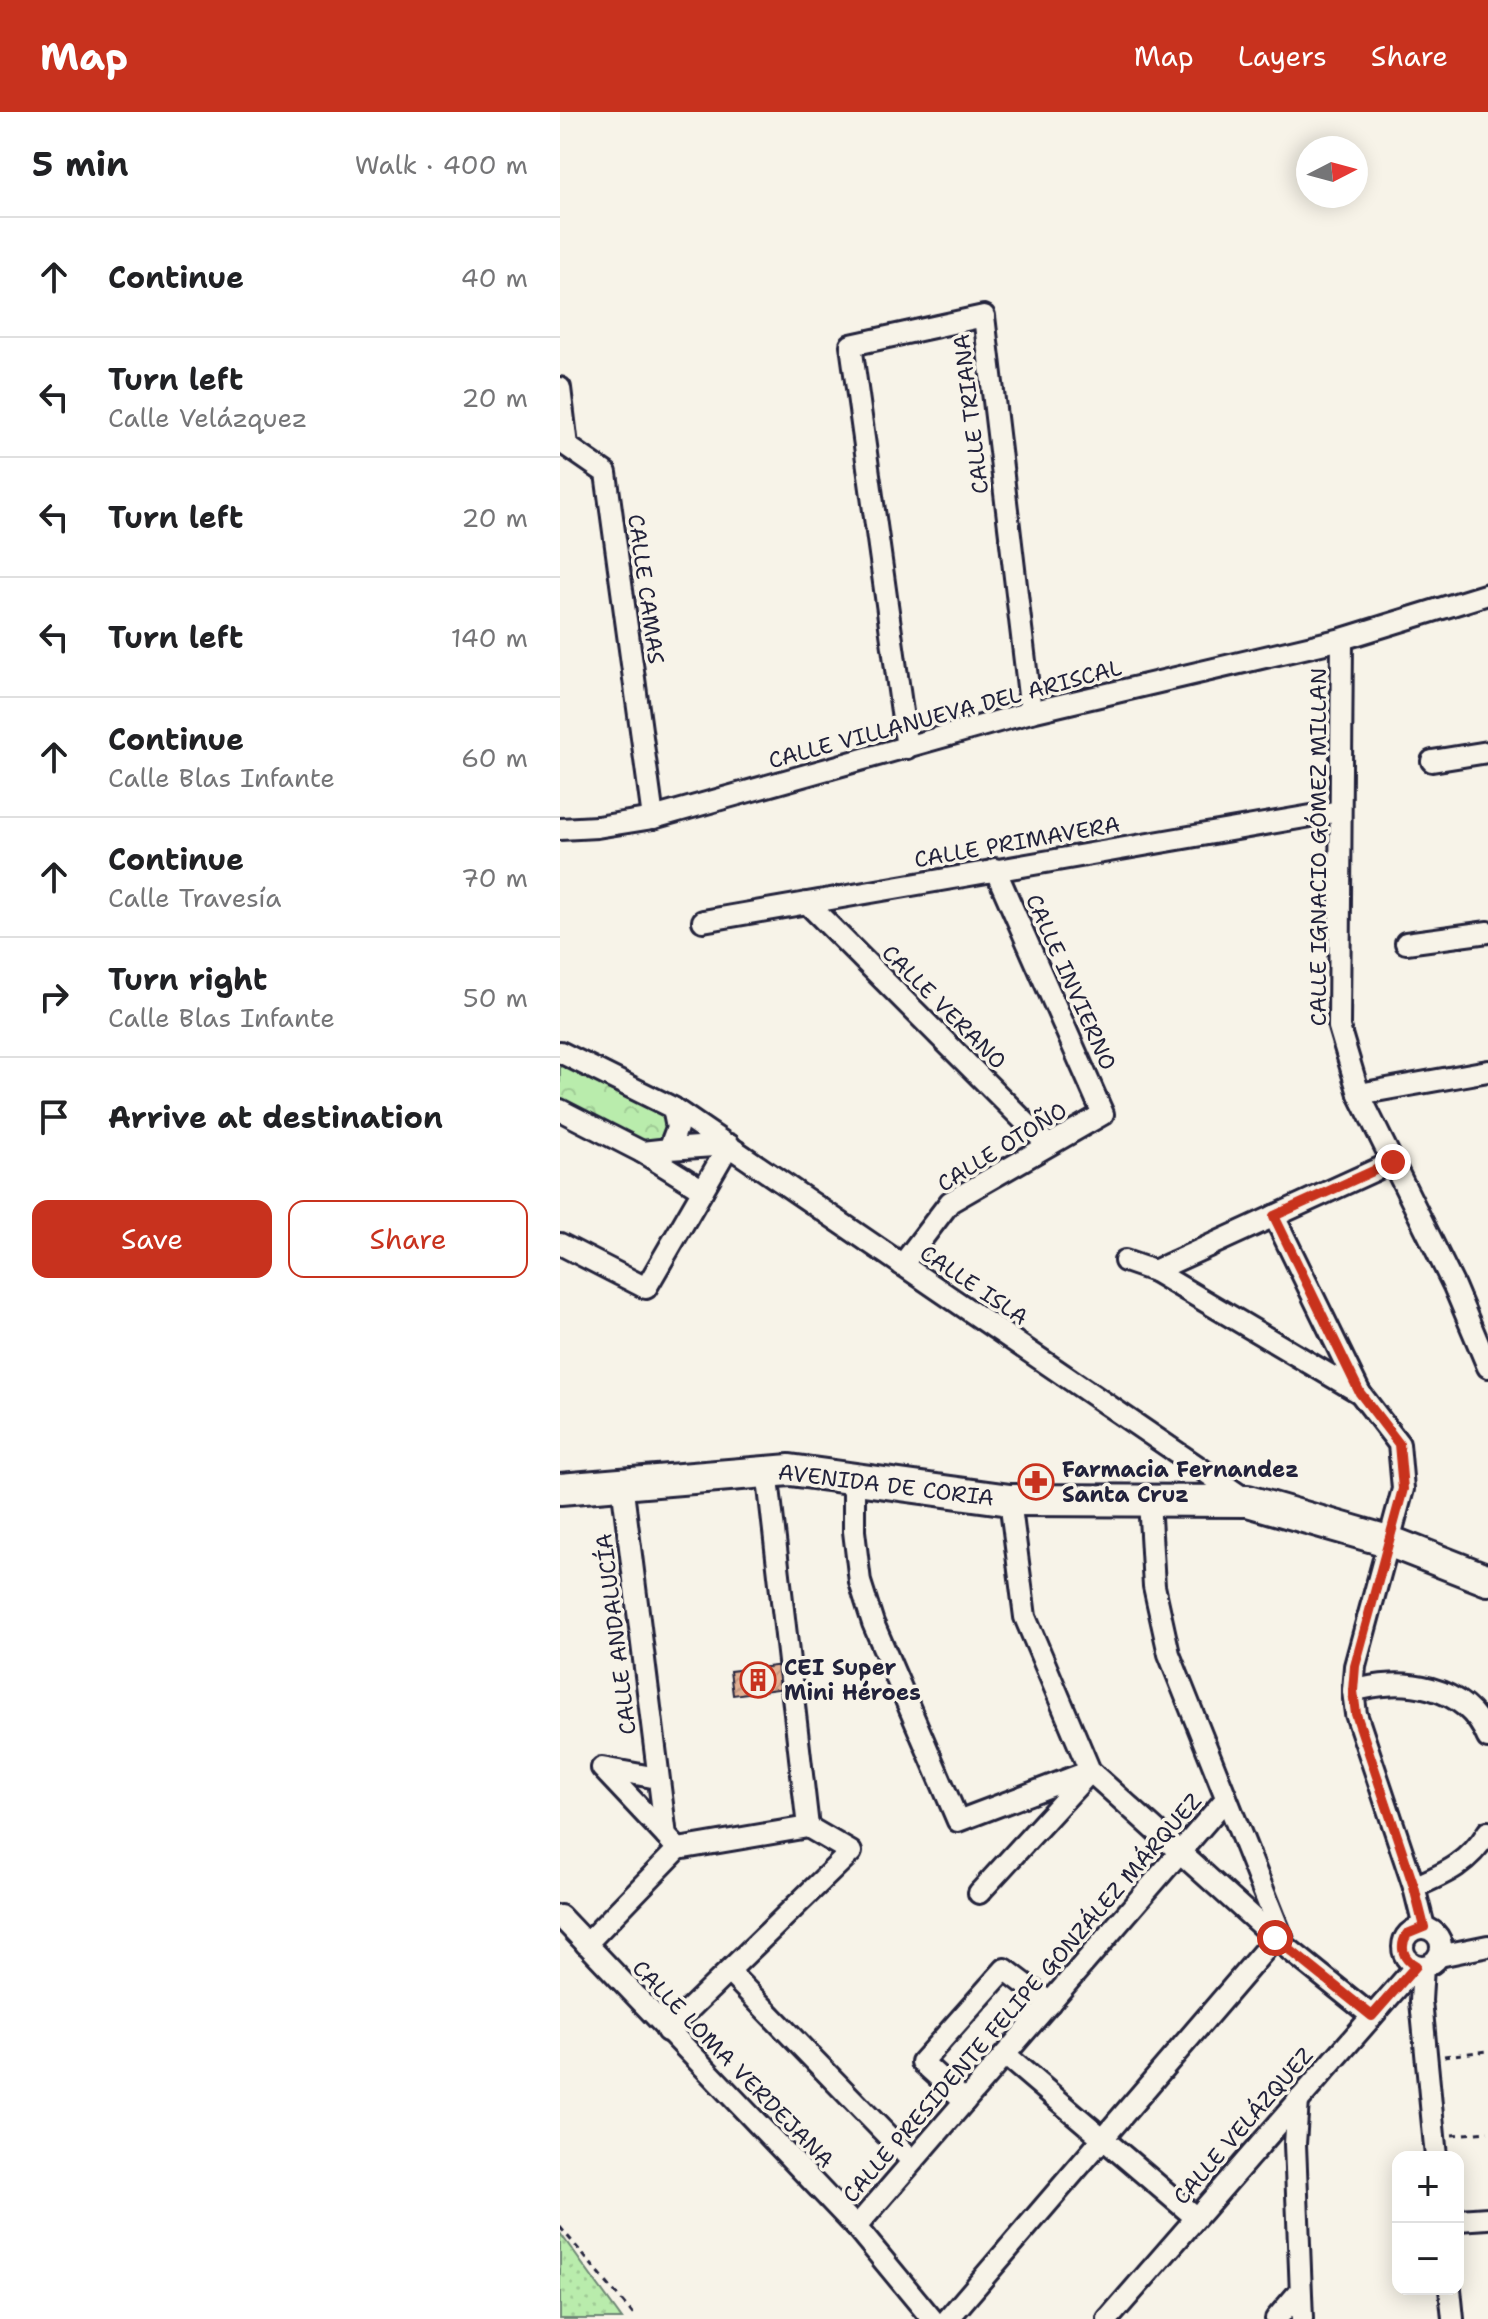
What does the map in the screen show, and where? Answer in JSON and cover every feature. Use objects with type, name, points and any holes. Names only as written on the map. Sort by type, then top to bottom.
[{"type":"main road","name":"AVENIDA DE CORIA","points":[[560,1489],[767,1470],[854,1478],[1010,1500],[1248,1501],[1391,1542],[1488,1580]]},
{"type":"street","name":"CALLE TRIANA","points":[[907,748],[851,345],[984,316],[1031,712]]},
{"type":"street","name":"CALLE CAMAS","points":[[560,388],[567,446],[606,473],[653,818]]},
{"type":"street","name":"CALLE IGNACIO GÓMEZ MILLAN","points":[[1488,594],[1342,639],[1339,1027],[1359,1094],[1454,1286],[1488,1367]]},
{"type":"street","name":"CALLE VILLANUEVA DEL ARISCAL","points":[[560,829],[653,818],[1031,712],[1342,639]]},
{"type":"street","points":[[1432,761],[1488,752]]},
{"type":"street","name":"CALLE PRIMAVERA","points":[[703,921],[1340,811]]},
{"type":"street","name":"CALLE INVIERNO","points":[[995,869],[1103,1114]]},
{"type":"street","name":"CALLE VERANO","points":[[807,903],[1047,1144]]},
{"type":"street","points":[[1406,943],[1488,932]]},
{"type":"street","name":"CALLE ISLA","points":[[560,1052],[673,1108],[1248,1501]]},
{"type":"street","points":[[1359,1094],[1488,1071]]},
{"type":"street","points":[[669,1149],[677,1128],[673,1108]]},
{"type":"street","points":[[560,1110],[642,1152],[703,1190]]},
{"type":"street","name":"CALLE OTOÑO","points":[[902,1265],[950,1202],[1103,1114]]},
{"type":"street","points":[[642,1152],[729,1145]]},
{"type":"street","points":[[560,1244],[646,1288],[729,1145]]},
{"type":"street","points":[[1154,1271],[1393,1162]]},
{"type":"street","points":[[1274,1216],[1360,1393],[1399,1444],[1403,1489],[1355,1666],[1353,1691],[1356,1714],[1414,1887],[1424,1927],[1439,1937],[1426,1963],[1420,1989],[1435,2147]]},
{"type":"street","points":[[1125,1261],[1154,1271],[1360,1393]]},
{"type":"street","points":[[767,1470],[808,1827]]},
{"type":"street","points":[[854,1478],[854,1531],[860,1582],[873,1623],[958,1821],[1090,1771]]},
{"type":"street","name":"CALLE ANDALUCÍA","points":[[622,1483],[658,1778],[672,1843]]},
{"type":"street","points":[[1010,1500],[1025,1617],[1090,1771],[1280,1942],[1372,2016]]},
{"type":"street","points":[[1149,1500],[1154,1586],[1169,1654],[1280,1942]]},
{"type":"street","points":[[1353,1691],[1379,1683],[1404,1682],[1426,1686],[1451,1697],[1488,1738]]},
{"type":"street","points":[[658,1778],[602,1768],[672,1843]]},
{"type":"street","points":[[979,1893],[1090,1771]]},
{"type":"street","name":"CALLE PRESIDENTE FELIPE GONZÁLEZ MÁRQUEZ","points":[[856,2227],[1225,1800]]},
{"type":"street","points":[[586,1944],[672,1843],[808,1827],[851,1852],[667,2031]]},
{"type":"street","points":[[1414,1887],[1460,1867],[1477,1850],[1488,1832]]},
{"type":"street","name":"CALLE LOMA VERDEJANA","points":[[560,1916],[856,2227],[932,2319]]},
{"type":"street","points":[[1424,1927],[1407,1934],[1402,1945],[1405,1958],[1426,1963],[1488,1946]]},
{"type":"street","points":[[948,2319],[1280,1942]]},
{"type":"street","name":"CALLE VELÁZQUEZ","points":[[1108,2319],[1372,2016],[1426,1963]]},
{"type":"street","points":[[965,2101],[922,2062],[1005,1969],[1050,2003]]},
{"type":"street","points":[[729,1972],[912,2161]]},
{"type":"street","points":[[1005,2055],[1195,2217]]},
{"type":"street","points":[[1298,2100],[1295,2144],[1302,2319]]},
{"type":"street","points":[[1464,2220],[1488,2218]]},
{"type":"street","points":[[1276,2319],[1299,2292]]},
{"type":"street","points":[[1451,2295],[1453,2319]]},
{"type":"path","points":[[1426,2057],[1488,2051]]},
{"type":"path","points":[[1435,2147],[1488,2132]]},
{"type":"path","points":[[560,2227],[637,2319]]},
{"type":"green space","points":[[560,1060],[662,1111],[669,1122],[667,1139],[651,1145],[642,1142],[560,1100]]},
{"type":"green space","points":[[560,2233],[622,2319],[560,2319]]},
{"type":"building","name":"CEI Super Mini Héroes","points":[[783,1665],[786,1688],[733,1695],[730,1671]]},
{"type":"place","name":"Farmacia Fernandez Santa Cruz","points":[[1036,1482]]},
{"type":"place","name":"CEI Super Mini Héroes","points":[[758,1680]]},
{"type":"route","points":[[1275,1938],[1372,2016],[1416,1966],[1405,1958],[1402,1945],[1407,1934],[1424,1927],[1414,1887],[1356,1714],[1353,1691],[1355,1666],[1403,1489],[1399,1444],[1360,1393],[1274,1216],[1393,1162]]}]
